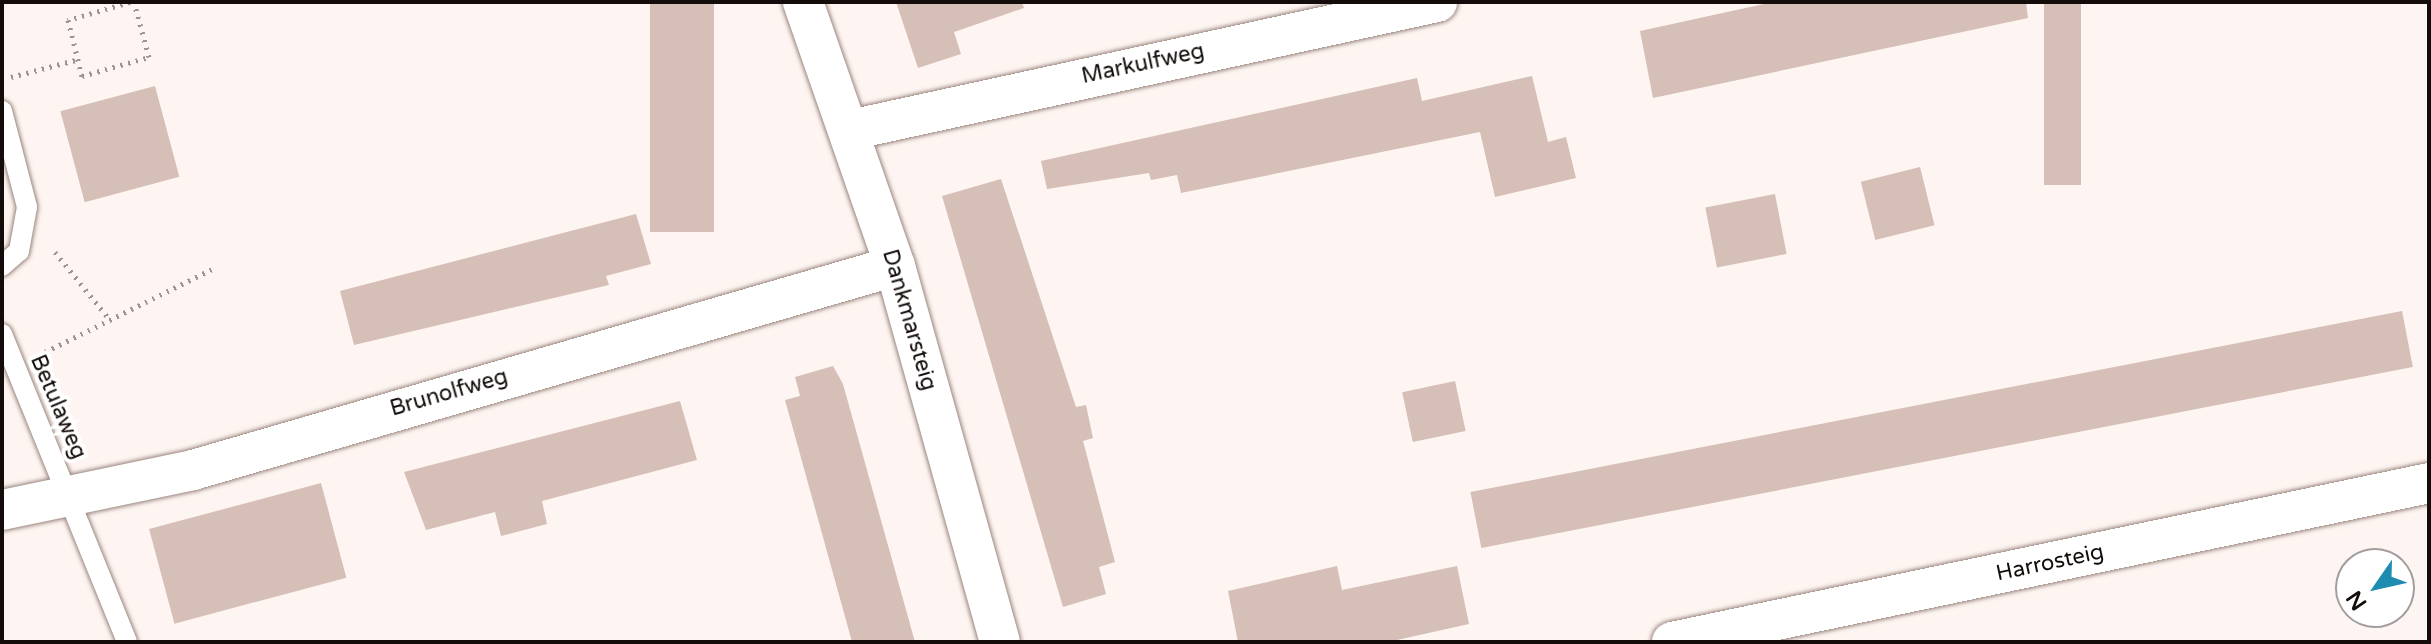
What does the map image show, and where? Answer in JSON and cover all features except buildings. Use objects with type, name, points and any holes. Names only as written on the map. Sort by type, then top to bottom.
[{"type":"street","name":"Dankmarsteig","points":[[803,2],[895,266],[1000,642]]},
{"type":"street","name":"Markulfweg","points":[[850,130],[1437,2]]},
{"type":"street","name":"Brunolfweg","points":[[2,510],[193,470],[895,266]]},
{"type":"street","name":"Harrosteig","points":[[1672,642],[2429,483]]},
{"type":"lane","points":[[2,111],[26,217],[19,251],[2,266]]},
{"type":"lane","name":"Betulaweg","points":[[2,334],[127,642]]},
{"type":"path","points":[[132,2],[149,57],[82,76],[76,60],[68,20],[132,2]]},
{"type":"path","points":[[2,79],[76,60]]},
{"type":"path","points":[[26,217],[110,320]]},
{"type":"path","points":[[15,366],[214,268]]}]
